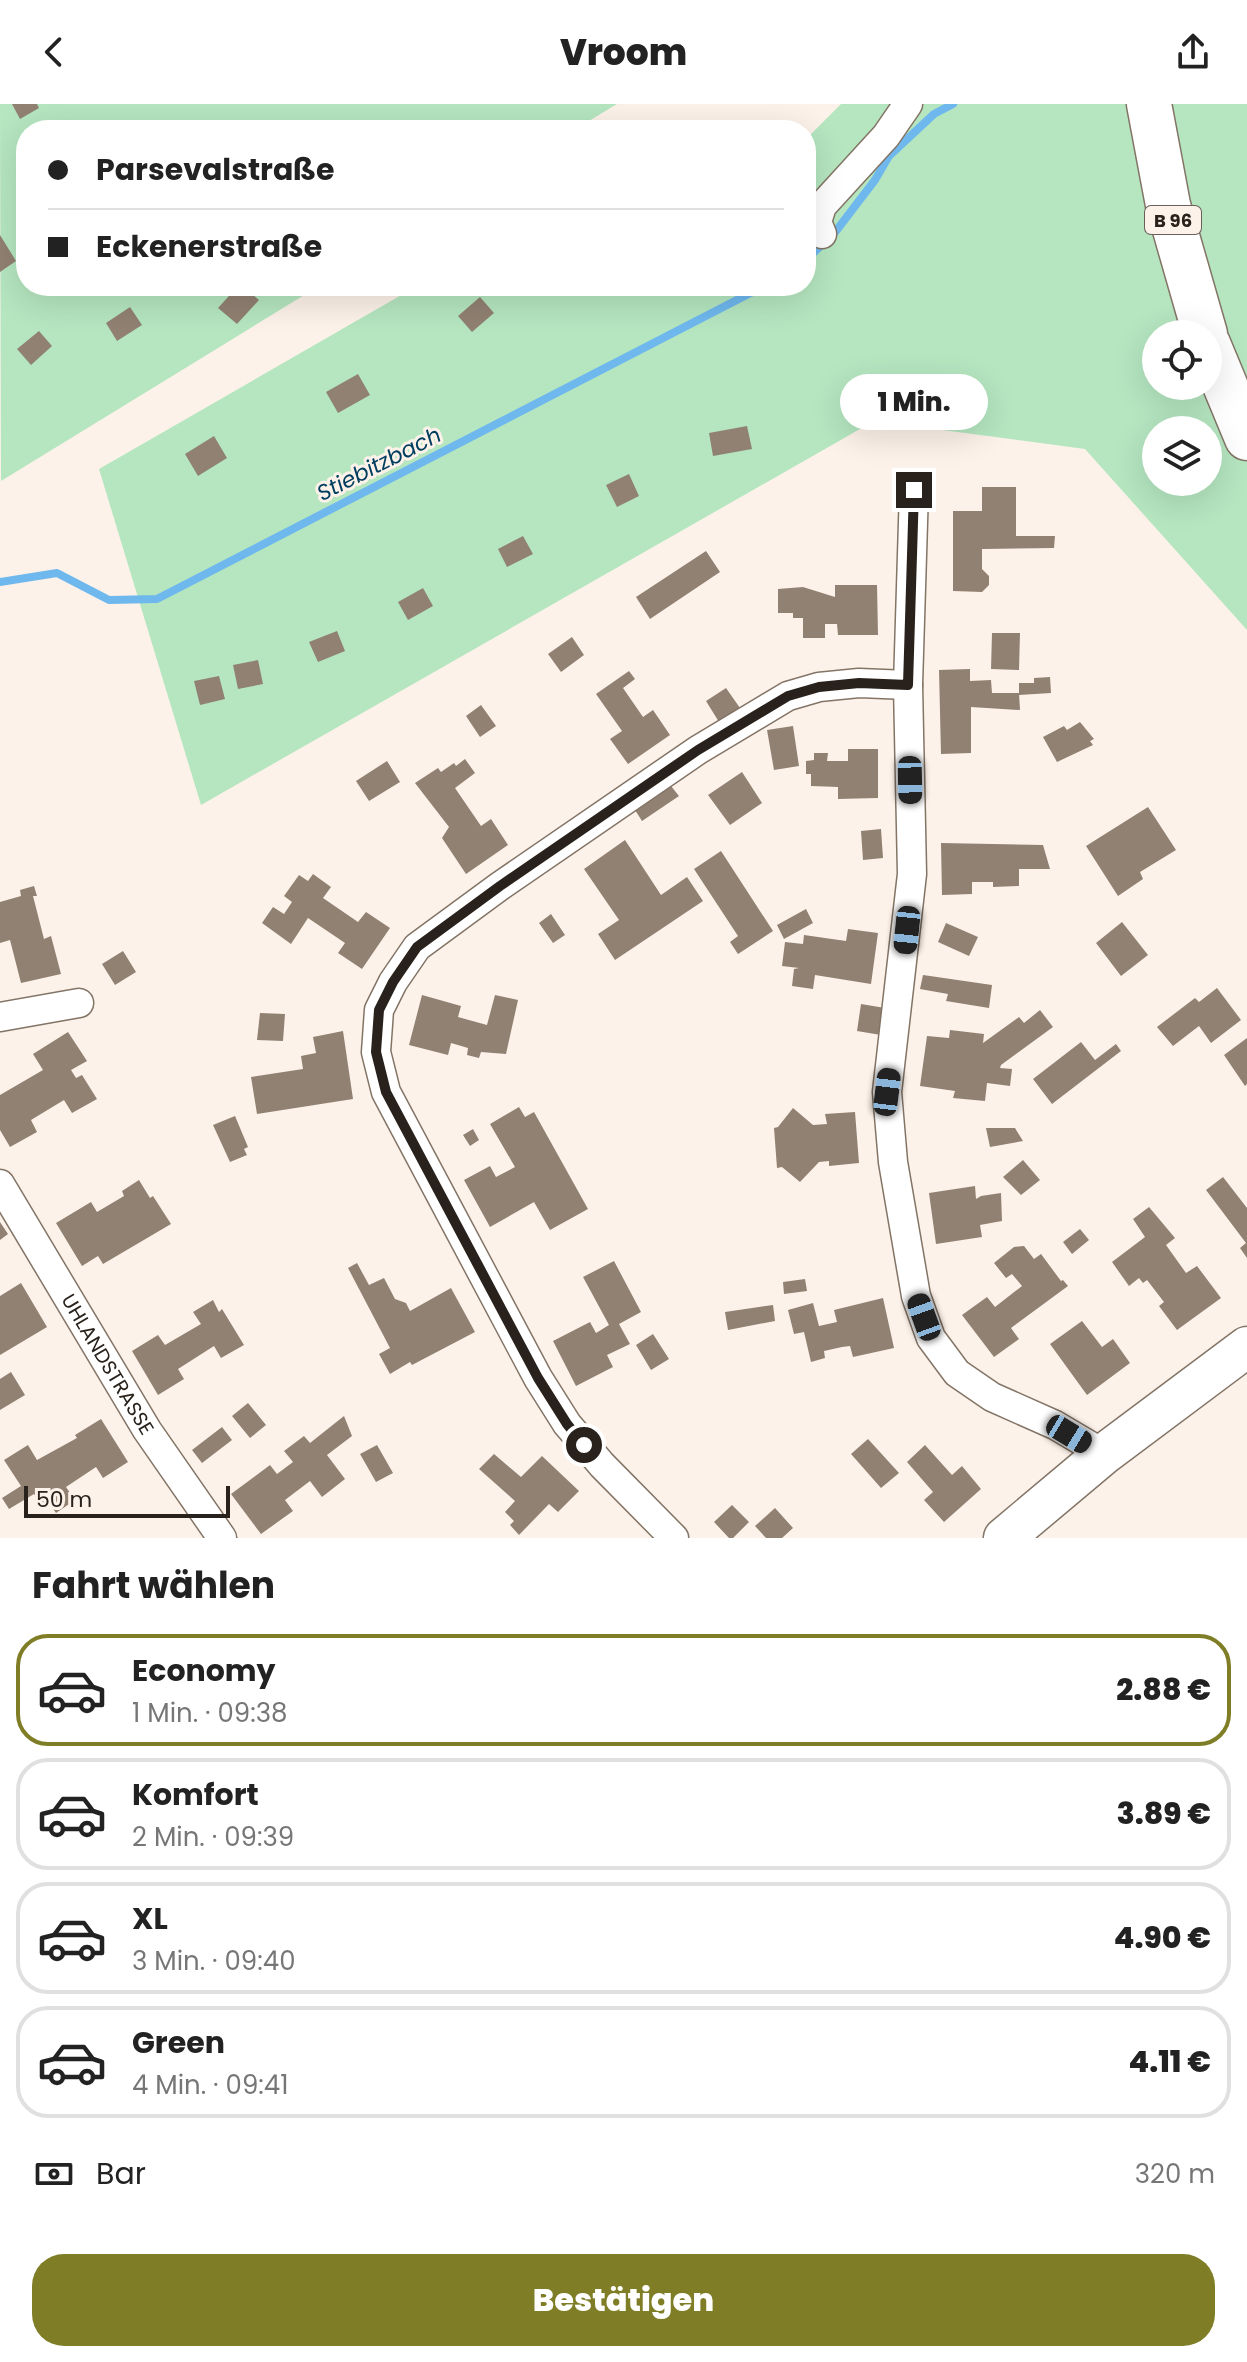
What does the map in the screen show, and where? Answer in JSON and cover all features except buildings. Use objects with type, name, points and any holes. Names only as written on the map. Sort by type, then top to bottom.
[{"type":"main road","name":"B 96","points":[[1149,104],[1168,205],[1201,320]]},
{"type":"main road","points":[[1222,378],[1247,438]]},
{"type":"street","points":[[822,234],[817,222],[822,206],[886,136],[908,104]]},
{"type":"street","points":[[914,490],[908,685],[912,874],[887,1092],[893,1162],[916,1296],[931,1338],[957,1373],[992,1397],[1055,1425],[1104,1454]]},
{"type":"street","points":[[674,1538],[602,1465],[567,1424],[538,1378],[386,1092],[376,1052],[379,1010],[393,982],[417,947],[698,750],[788,696],[819,687],[859,683],[908,685]]},
{"type":"street","points":[[0,1017],[79,1003]]},
{"type":"street","name":"UHLANDSTRASSE","points":[[0,1184],[147,1430],[222,1538]]},
{"type":"street","points":[[1004,1538],[1104,1454],[1247,1347]]},
{"type":"green space","points":[[0,104],[617,104],[591,120],[16,120],[16,296],[303,296],[1,481]]},
{"type":"green space","points":[[841,104],[1247,104],[1247,630],[1085,449],[874,421],[201,805],[99,469],[400,296],[816,296],[816,129]]},
{"type":"waterway","name":"Stiebitzbach","points":[[816,250],[836,231],[875,180],[889,156],[934,114],[953,104]]},
{"type":"waterway","name":"Stiebitzbach","points":[[0,582],[57,573],[109,600],[157,599],[745,296]]},
{"type":"route","points":[[584,1445],[538,1378],[386,1092],[376,1052],[379,1010],[393,982],[417,947],[698,750],[788,696],[819,687],[859,683],[908,685],[914,490]]}]
